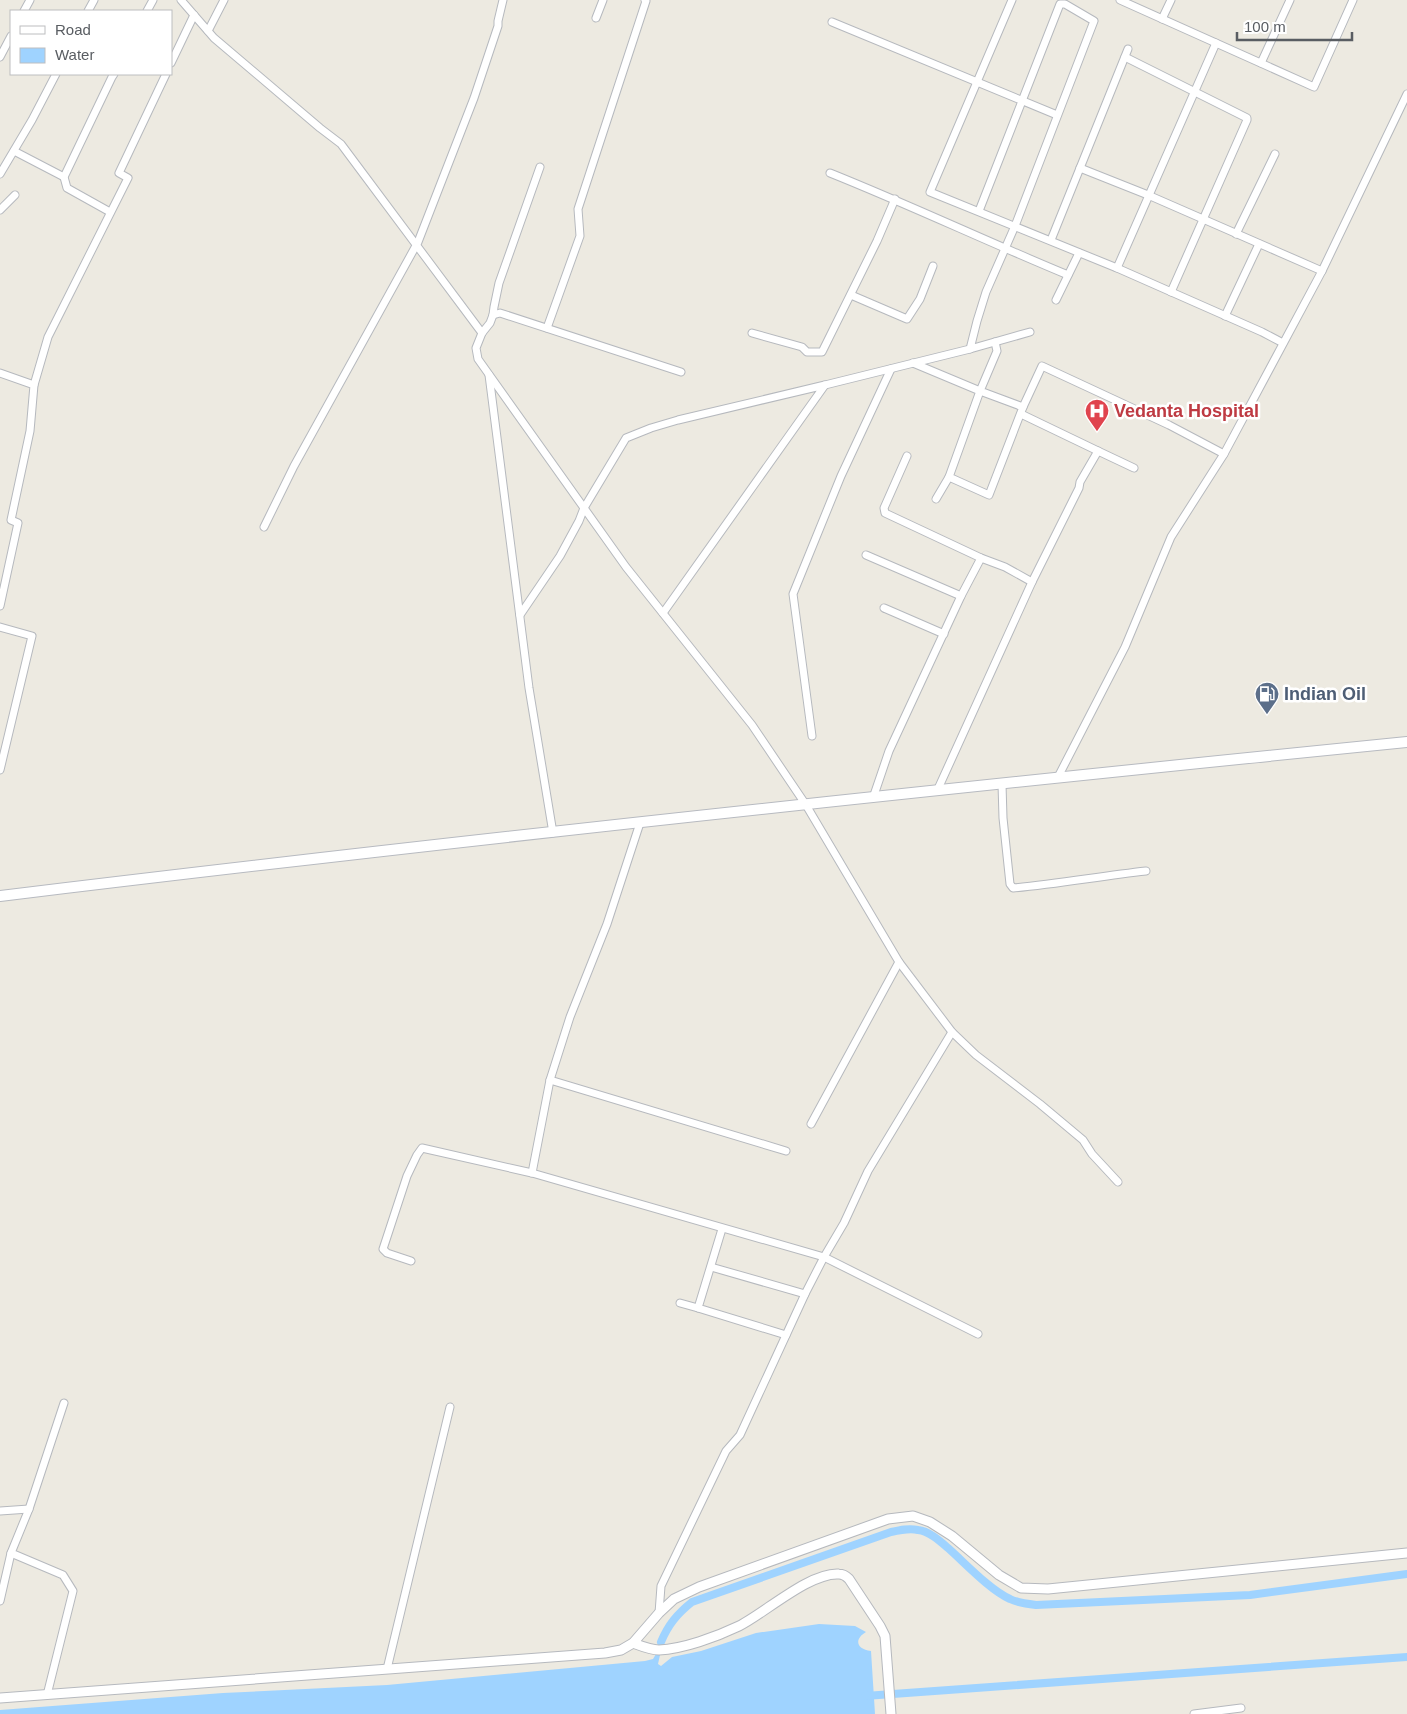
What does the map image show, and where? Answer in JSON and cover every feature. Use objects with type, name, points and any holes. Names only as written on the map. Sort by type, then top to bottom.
[{"type":"main road","points":[[0,896],[224,869],[806,805],[1407,742]]},
{"type":"street","points":[[181,0],[208,31],[341,144],[482,333]]},
{"type":"street","points":[[208,31],[224,0]]},
{"type":"street","points":[[264,526],[294,466],[417,244],[474,98],[498,26],[503,0]]},
{"type":"street","points":[[596,18],[603,0]]},
{"type":"street","points":[[547,328],[580,236],[578,209],[645,0]]},
{"type":"street","points":[[1012,0],[930,192],[1117,268],[1283,344]]},
{"type":"street","points":[[1120,0],[1314,87],[1353,0]]},
{"type":"street","points":[[1162,19],[1171,0]]},
{"type":"street","points":[[1261,63],[1290,0]]},
{"type":"street","points":[[970,349],[986,292],[1015,226],[1094,21],[1065,4],[1060,4],[979,211]]},
{"type":"street","points":[[172,61],[194,15]]},
{"type":"street","points":[[832,22],[1057,115]]},
{"type":"street","points":[[0,57],[10,38]]},
{"type":"street","points":[[1117,268],[1216,43]]},
{"type":"street","points":[[1051,240],[1128,48]]},
{"type":"street","points":[[1125,57],[1247,118],[1171,292]]},
{"type":"street","points":[[0,174],[3,163],[14,151],[55,75]]},
{"type":"street","points":[[110,212],[67,188],[64,178],[113,75]]},
{"type":"street","points":[[0,606],[18,523],[11,520],[30,431],[34,384],[48,337],[128,178],[119,172],[166,75]]},
{"type":"street","points":[[1058,778],[1125,647],[1171,537],[1224,454],[1322,271],[1407,94]]},
{"type":"street","points":[[14,151],[64,178]]},
{"type":"street","points":[[1236,234],[1275,154]]},
{"type":"street","points":[[540,167],[499,283],[494,315],[482,333],[476,348],[478,360],[626,567],[752,725],[806,805],[899,962],[952,1032],[976,1055],[1040,1104],[1082,1140],[1092,1154],[1118,1182]]},
{"type":"street","points":[[1080,168],[1148,194],[1322,271]]},
{"type":"street","points":[[830,173],[895,199],[1004,249],[1068,275]]},
{"type":"street","points":[[0,210],[15,195]]},
{"type":"street","points":[[752,333],[802,347],[807,352],[822,352],[851,295],[895,199]]},
{"type":"street","points":[[1225,316],[1260,244]]},
{"type":"street","points":[[1056,300],[1079,253]]},
{"type":"street","points":[[851,295],[907,319],[920,299],[932,266]]},
{"type":"street","points":[[494,315],[500,314],[547,328],[681,372]]},
{"type":"street","points":[[520,615],[560,556],[584,508],[626,438],[678,420],[891,369],[1030,332]]},
{"type":"street","points":[[936,499],[949,477],[980,391],[997,351],[995,342]]},
{"type":"street","points":[[914,363],[1022,411],[1134,468]]},
{"type":"street","points":[[949,477],[989,495],[1042,366],[1169,425],[1224,454]]},
{"type":"street","points":[[812,736],[793,594],[841,476],[891,369]]},
{"type":"street","points":[[0,373],[34,384]]},
{"type":"street","points":[[489,375],[529,688],[553,833]]},
{"type":"street","points":[[662,613],[825,385]]},
{"type":"street","points":[[937,791],[1032,582],[1079,488],[1080,482],[1098,451]]},
{"type":"street","points":[[907,456],[884,508],[885,513],[981,558],[1005,567],[1032,582]]},
{"type":"street","points":[[866,555],[961,596]]},
{"type":"street","points":[[873,798],[890,751],[961,596],[981,558]]},
{"type":"street","points":[[884,608],[944,634]]},
{"type":"street","points":[[0,627],[32,636],[0,770]]},
{"type":"street","points":[[1002,784],[1003,818],[1010,884],[1013,888],[1146,871]]},
{"type":"street","points":[[532,1173],[550,1080],[570,1017],[606,924],[640,824]]},
{"type":"street","points":[[810,1124],[899,962]]},
{"type":"street","points":[[659,1613],[662,1586],[726,1450],[740,1435],[805,1294],[844,1223],[868,1171],[952,1032]]},
{"type":"street","points":[[550,1080],[786,1150]]},
{"type":"street","points":[[411,1261],[387,1253],[383,1249],[407,1176],[422,1148],[532,1173],[824,1257],[978,1334]]},
{"type":"street","points":[[698,1308],[722,1228]]},
{"type":"street","points":[[711,1267],[805,1294]]},
{"type":"street","points":[[680,1303],[786,1335]]},
{"type":"street","points":[[0,1601],[3,1592],[0,1591],[11,1553],[64,1403]]},
{"type":"street","points":[[387,1669],[450,1407]]},
{"type":"street","points":[[0,1511],[28,1509]]},
{"type":"street","points":[[0,1698],[605,1653],[621,1650],[633,1643],[674,1599],[699,1587],[888,1519],[913,1516],[930,1522],[952,1536],[999,1575],[1021,1588],[1048,1589],[1407,1553]]},
{"type":"street","points":[[11,1553],[63,1575],[73,1591],[47,1695]]},
{"type":"street","points":[[633,1643],[645,1648],[659,1650],[689,1645],[739,1626],[804,1584],[829,1574],[841,1574],[849,1579],[885,1636],[891,1714]]},
{"type":"street","points":[[1194,1714],[1241,1708],[1238,1714]]},
{"type":"water","points":[[819,1624],[855,1626],[866,1632],[858,1643],[862,1648],[871,1651],[875,1714],[0,1714],[0,1710],[223,1693],[387,1685],[645,1661],[653,1659],[656,1654],[660,1655],[658,1664],[661,1666],[672,1657],[701,1651],[756,1633]]},
{"type":"waterway","points":[[661,1642],[674,1620],[692,1602],[891,1532],[911,1529],[922,1531],[938,1539],[986,1583],[1002,1595],[1026,1604],[1036,1605],[1250,1595],[1407,1574]]},
{"type":"waterway","points":[[865,1696],[1407,1657]]},
{"type":"place","name":"Vedanta Hospital","points":[[1097,432]]},
{"type":"place","name":"Indian Oil","points":[[1267,715]]}]
